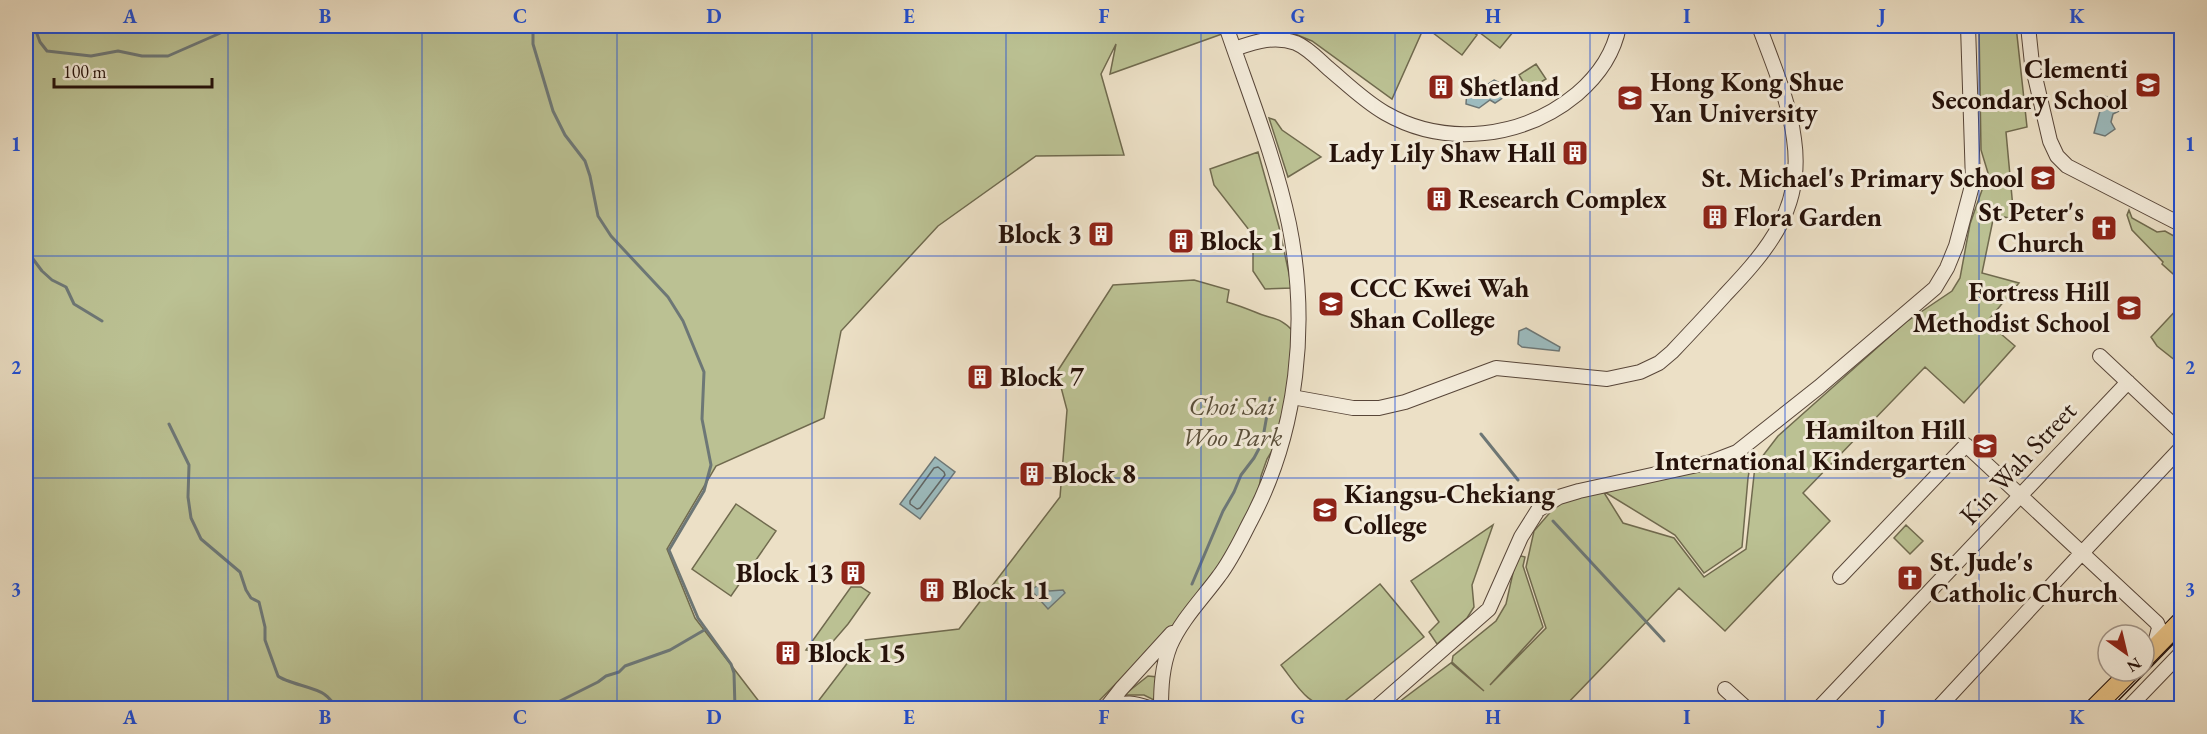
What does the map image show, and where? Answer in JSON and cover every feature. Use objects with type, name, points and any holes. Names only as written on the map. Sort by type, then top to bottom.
[{"type":"main road","points":[[2156,647],[2181,620]]},
{"type":"main road","points":[[2094,708],[2119,683]]},
{"type":"street","points":[[1161,708],[1162,672],[1174,639],[1221,574],[1254,513],[1283,436],[1292,397],[1296,363],[1298,302],[1293,246],[1275,171],[1226,26]]},
{"type":"street","points":[[1234,50],[1273,39],[1298,44],[1384,112],[1404,122],[1429,130],[1468,135],[1495,132],[1523,125],[1544,116],[1568,101],[1586,86],[1604,63],[1615,41],[1618,26]]},
{"type":"street","points":[[1292,397],[1353,408],[1379,408],[1405,402],[1497,368],[1607,379],[1629,376],[1659,363],[1757,261],[1776,234],[1788,207],[1795,176],[1794,136],[1789,114],[1759,26]]},
{"type":"street","points":[[1376,708],[1490,609],[1521,537],[1529,522],[1544,506],[1559,497],[1579,490],[1711,462],[1737,452],[1819,387],[1935,288],[1956,246],[1973,182],[1968,26]]},
{"type":"street","points":[[2028,26],[2032,64],[2050,141],[2057,156],[2067,166],[2181,225]]},
{"type":"street","points":[[2100,356],[2181,433]]},
{"type":"street","name":"Kin Wah Street","points":[[1819,708],[2128,382]]},
{"type":"street","points":[[1845,575],[1895,518],[1966,446],[2020,496],[2079,556],[2155,623]]},
{"type":"street","points":[[1938,708],[2181,447]]},
{"type":"street","points":[[1106,708],[1199,603]]},
{"type":"street","points":[[2156,624],[2158,638],[2156,641]]},
{"type":"street","points":[[2128,708],[2181,652]]},
{"type":"street","points":[[1137,671],[1149,669],[1162,672]]},
{"type":"street","points":[[1725,689],[1746,708]]},
{"type":"street","points":[[1112,708],[1125,703],[1134,703],[1149,708]]},
{"type":"green space","points":[[26,26],[1219,26],[1222,34],[1110,74],[1116,44],[1101,74],[1124,155],[1036,156],[938,226],[841,331],[824,418],[716,466],[667,549],[695,618],[764,708],[26,708]]},
{"type":"green space","points":[[1273,26],[1409,26],[1421,34],[1392,99],[1312,41],[1295,34],[1272,32]]},
{"type":"green space","points":[[1424,26],[1464,26],[1477,35],[1462,55]]},
{"type":"green space","points":[[1471,26],[1518,26],[1500,48]]},
{"type":"green space","points":[[1979,26],[2016,26],[2027,127],[2006,132],[2014,219],[1994,215],[1982,273],[2019,283],[1987,322],[2015,346],[1964,403],[1925,367],[1803,493],[1830,521],[1725,631],[1679,588],[1563,708],[1391,708],[1451,663],[1484,691],[1452,662],[1453,656],[1496,621],[1506,604],[1517,555],[1525,557],[1523,566],[1543,627],[1490,685],[1546,628],[1526,567],[1534,531],[1560,501],[1664,476],[1754,444],[1748,478],[1742,547],[1704,573],[1675,535],[1603,491],[1623,523],[1674,538],[1704,577],[1746,549],[1755,466],[1778,436],[1906,322],[1952,291],[1960,278],[1970,224],[1988,173],[1981,150]]},
{"type":"green space","points":[[1536,64],[1546,79],[1528,90],[1519,75]]},
{"type":"green space","points":[[1269,118],[1275,120],[1282,130],[1321,157],[1288,177]]},
{"type":"green space","points":[[1258,152],[1279,227],[1292,288],[1265,289],[1253,271],[1253,235],[1214,185],[1210,169]]},
{"type":"green space","points":[[2129,210],[2132,218],[2157,232],[2165,231],[2181,240],[2181,281],[2162,264],[2163,262],[2132,230],[2127,215]]},
{"type":"green space","name":"Choi Sai Woo Park","points":[[1194,280],[1229,290],[1227,302],[1280,321],[1294,332],[1292,367],[1276,444],[1261,476],[1257,499],[1219,568],[1183,615],[1092,708],[813,708],[865,640],[959,629],[1060,497],[1067,410],[1057,372],[1113,285]]},
{"type":"green space","points":[[2181,305],[2181,365],[2157,346],[2151,337]]},
{"type":"green space","points":[[736,504],[776,531],[731,596],[692,569]]},
{"type":"green space","points":[[1493,525],[1472,585],[1474,607],[1467,618],[1437,644],[1429,632],[1439,622],[1411,581]]},
{"type":"green space","points":[[1906,525],[1923,541],[1910,554],[1894,538]]},
{"type":"green space","points":[[1380,584],[1424,637],[1336,708],[1318,704],[1304,694],[1281,665]]},
{"type":"green space","points":[[851,587],[861,587],[870,593],[823,653],[806,650]]},
{"type":"green space","points":[[1148,676],[1158,677],[1156,701],[1144,695],[1124,695]]},
{"type":"water","points":[[1494,80],[1508,87],[1510,93],[1495,103],[1490,100],[1479,108],[1466,104],[1467,89],[1478,81],[1488,84]]},
{"type":"water","points":[[2104,96],[2117,100],[2119,111],[2113,114],[2111,122],[2115,129],[2105,136],[2094,133]]},
{"type":"water","points":[[1526,328],[1560,347],[1559,351],[1522,347],[1518,344],[1519,331]]},
{"type":"water","points":[[935,457],[955,472],[920,519],[900,504]]},
{"type":"water","points":[[1043,582],[1049,591],[1063,590],[1065,593],[1048,609],[1031,590]]},
{"type":"waterway","points":[[34,26],[40,42],[47,51],[91,56],[118,51],[142,56],[168,56],[225,31],[243,26]]},
{"type":"waterway","points":[[528,26],[533,33],[533,44],[553,111],[565,135],[585,161],[598,216],[611,236],[668,297],[683,321],[704,372],[702,419],[711,465],[704,491],[669,550],[698,618],[731,664],[734,673],[735,708]]},
{"type":"waterway","points":[[26,241],[33,259],[42,271],[52,280],[66,287],[74,304],[102,321]]},
{"type":"waterway","points":[[1192,584],[1223,511],[1241,475],[1262,443],[1270,398]]},
{"type":"waterway","points":[[169,424],[189,465],[188,497],[191,518],[201,539],[240,572],[251,598],[259,602],[265,627],[265,640],[278,676],[319,692],[339,708]]},
{"type":"waterway","points":[[1481,434],[1518,480]]},
{"type":"waterway","points":[[1553,521],[1664,641]]},
{"type":"waterway","points":[[546,708],[606,676],[619,672],[625,666],[670,650],[706,629]]},
{"type":"tram line","points":[[2111,708],[2182,635]]},
{"type":"tram line","points":[[2182,649],[2182,662]]},
{"type":"place","name":"Clementi Secondary School","points":[[2148,85]]},
{"type":"place","name":"Shetland","points":[[1441,87]]},
{"type":"place","name":"Hong Kong Shue Yan University","points":[[1630,98]]},
{"type":"place","name":"Lady Lily Shaw Hall","points":[[1575,153]]},
{"type":"place","name":"St. Michael's Primary School","points":[[2043,178]]},
{"type":"place","name":"Research Complex","points":[[1439,199]]},
{"type":"place","name":"Flora Garden","points":[[1715,217]]},
{"type":"place","name":"St Peter's Church","points":[[2104,228]]},
{"type":"place","name":"Block 3","points":[[1101,234]]},
{"type":"place","name":"Block 1","points":[[1181,241]]},
{"type":"place","name":"CCC Kwei Wah Shan College","points":[[1331,304]]},
{"type":"place","name":"Fortress Hill Methodist School","points":[[2129,308]]},
{"type":"place","name":"Block 7","points":[[980,377]]},
{"type":"place","name":"Hamilton Hill International Kindergarten","points":[[1985,446]]},
{"type":"place","name":"Block 8","points":[[1032,474]]},
{"type":"place","name":"Kiangsu-Chekiang College","points":[[1325,510]]},
{"type":"place","name":"Block 13","points":[[853,573]]},
{"type":"place","name":"St. Jude's Catholic Church","points":[[1910,578]]},
{"type":"place","name":"Block 11","points":[[932,590]]},
{"type":"place","name":"Block 15","points":[[788,653]]}]
